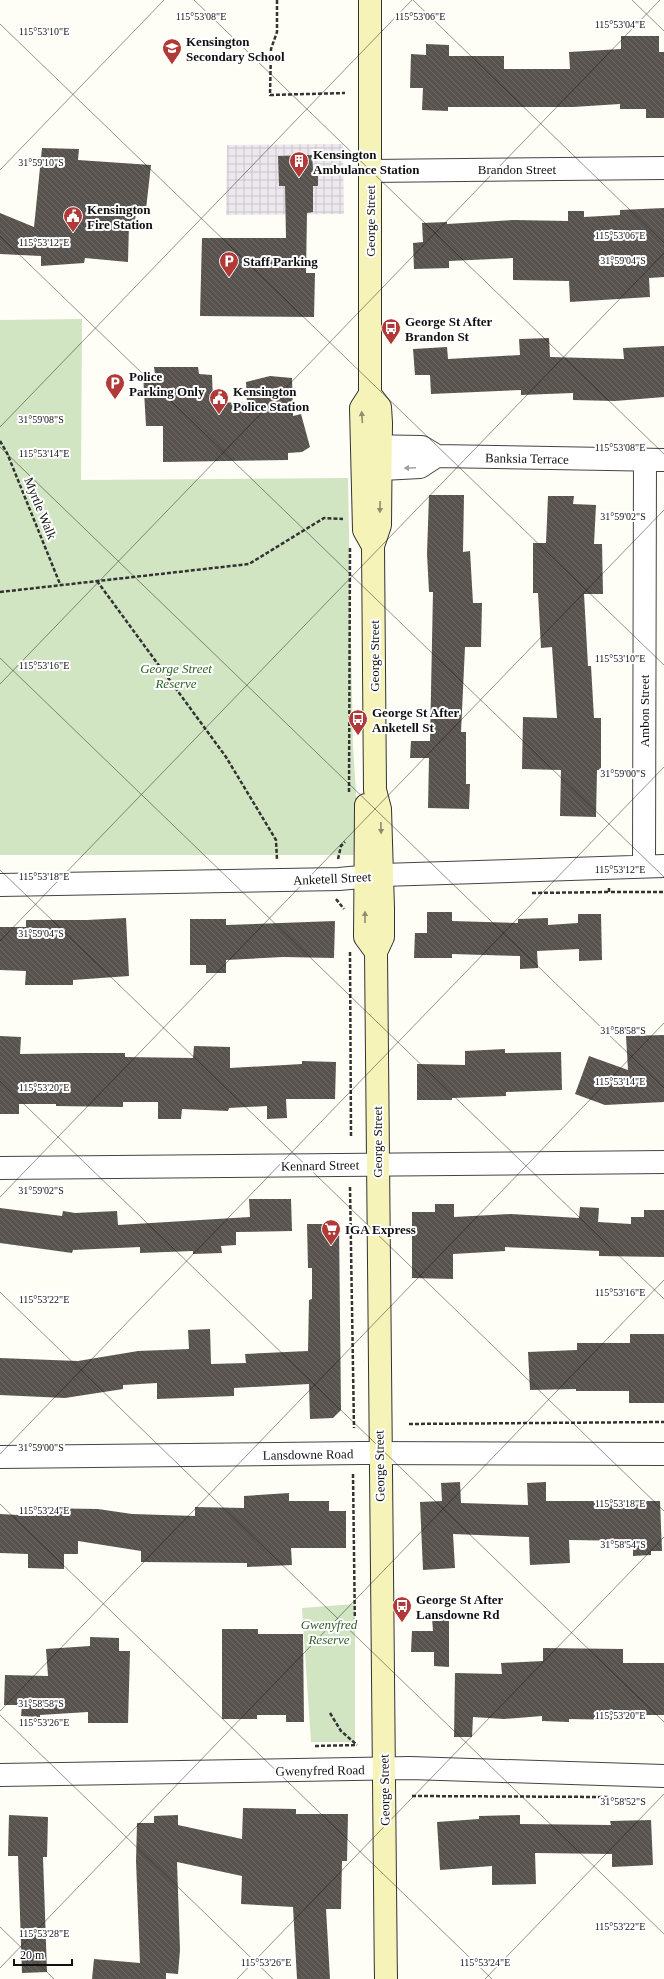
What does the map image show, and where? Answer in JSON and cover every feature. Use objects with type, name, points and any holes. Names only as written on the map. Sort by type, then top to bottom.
[{"type":"main road","name":"George Street","points":[[370,0],[370,394],[380,406],[372,446],[372,469],[380,525],[373,546],[375,790],[365,807],[374,876],[365,937],[376,952],[379,1454],[386,1979]]},
{"type":"street","name":"Brandon Street","points":[[370,171],[664,168]]},
{"type":"street","name":"Banksia Terrace","points":[[372,446],[422,448],[437,456],[655,460]]},
{"type":"street","points":[[372,469],[420,467],[437,456]]},
{"type":"street","name":"Ambon Street","points":[[654,866],[655,460]]},
{"type":"street","name":"Anketell Street","points":[[0,885],[277,880],[654,866]]},
{"type":"street","name":"Kennard Street","points":[[0,1168],[664,1162]]},
{"type":"street","name":"Lansdowne Road","points":[[0,1457],[379,1454],[664,1454]]},
{"type":"street","name":"Gwenyfred Road","points":[[0,1775],[410,1768],[664,1776]]},
{"type":"path","points":[[277,0],[277,32],[271,49],[270,95],[345,93]]},
{"type":"path","name":"Myrtle Walk","points":[[0,441],[7,453],[60,584]]},
{"type":"path","points":[[0,592],[60,584],[249,564],[324,518],[350,519]]},
{"type":"path","points":[[350,543],[350,793]]},
{"type":"path","points":[[97,580],[226,757],[276,840],[277,880]]},
{"type":"path","points":[[346,842],[348,837]]},
{"type":"path","points":[[333,897],[346,911]]},
{"type":"path","points":[[350,946],[351,1137]]},
{"type":"path","points":[[352,1187],[354,1428]]},
{"type":"path","points":[[409,1424],[664,1422]]},
{"type":"path","points":[[353,1474],[355,1631]]},
{"type":"path","points":[[315,1746],[357,1744],[341,1731],[330,1713]]},
{"type":"path","points":[[412,1796],[609,1797]]},
{"type":"shaded area","points":[[343,144],[344,214],[226,215],[227,145]]},
{"type":"green space","name":"George Street Reserve","points":[[82,319],[81,480],[348,478],[353,746],[360,855],[0,855],[0,320]]},
{"type":"green space","name":"Gwenyfred Reserve","points":[[355,1604],[355,1742],[311,1742],[302,1608]]},
{"type":"building","points":[[621,36],[659,36],[659,52],[664,52],[664,118],[646,118],[646,109],[620,109],[620,104],[573,107],[448,107],[448,111],[422,110],[423,88],[410,88],[411,54],[426,55],[426,44],[449,45],[449,56],[504,56],[504,69],[570,69],[569,52],[621,49]]},
{"type":"building","points":[[42,148],[79,149],[78,160],[151,165],[146,209],[136,208],[135,224],[129,224],[128,262],[85,258],[84,263],[41,266],[41,256],[0,254],[0,213],[34,227]]},
{"type":"building","points":[[312,155],[313,169],[318,169],[318,186],[313,186],[313,212],[307,213],[306,273],[315,273],[314,317],[200,316],[202,238],[286,238],[285,186],[279,186],[278,156]]},
{"type":"building","points":[[664,208],[664,277],[649,278],[650,297],[570,302],[569,281],[513,280],[513,258],[449,261],[449,268],[414,269],[413,243],[423,242],[422,223],[447,222],[447,224],[514,220],[568,221],[568,211],[584,211],[584,217],[620,215],[620,210]]},
{"type":"building","points":[[549,338],[550,357],[624,359],[623,348],[664,346],[664,397],[615,401],[573,400],[573,393],[521,395],[521,390],[431,394],[430,375],[415,375],[413,349],[447,347],[448,359],[520,355],[519,339]]},
{"type":"building","name":"Kensington Police Station","points":[[154,367],[198,367],[199,374],[212,375],[213,402],[247,403],[246,382],[270,376],[292,378],[293,416],[301,414],[310,447],[302,452],[288,453],[288,460],[163,462],[163,426],[146,426],[143,374],[155,374]]},
{"type":"building","points":[[429,495],[464,495],[463,552],[470,551],[473,603],[482,603],[481,647],[465,647],[461,732],[466,732],[466,784],[470,784],[469,809],[428,808],[429,758],[410,758],[411,741],[430,741],[433,592],[429,592],[427,554]]},
{"type":"building","points":[[548,496],[574,496],[573,504],[596,505],[594,544],[602,544],[603,594],[584,594],[588,666],[591,666],[594,718],[601,718],[601,770],[597,770],[596,817],[560,816],[561,770],[522,769],[523,717],[557,718],[552,647],[541,648],[538,593],[533,593],[533,543],[546,543]]},
{"type":"building","points":[[427,912],[452,912],[452,921],[518,923],[518,919],[548,918],[548,925],[578,923],[578,914],[601,914],[602,960],[579,961],[579,949],[537,951],[538,968],[520,969],[520,956],[452,954],[452,958],[414,958],[415,933],[427,933]]},
{"type":"building","points":[[126,918],[129,976],[73,980],[73,985],[25,985],[26,971],[0,970],[0,927],[26,927],[26,920],[87,920]]},
{"type":"building","points":[[190,919],[226,919],[226,925],[335,921],[334,958],[283,957],[226,960],[226,973],[206,973],[206,965],[190,965]]},
{"type":"building","points":[[664,1035],[664,1102],[605,1105],[575,1094],[589,1056],[628,1070],[626,1036]]},
{"type":"building","points":[[0,1036],[21,1037],[20,1054],[125,1053],[125,1057],[193,1058],[194,1046],[230,1047],[230,1068],[302,1064],[302,1061],[336,1062],[335,1099],[286,1099],[287,1118],[267,1119],[267,1106],[229,1108],[228,1111],[182,1109],[181,1119],[158,1119],[158,1102],[123,1102],[123,1107],[19,1104],[19,1114],[0,1114]]},
{"type":"building","points":[[505,1049],[505,1053],[561,1052],[562,1090],[506,1092],[506,1096],[452,1098],[452,1100],[417,1100],[417,1064],[465,1065],[465,1051]]},
{"type":"building","points":[[249,1199],[291,1199],[292,1231],[236,1232],[236,1245],[221,1246],[222,1253],[193,1254],[193,1251],[140,1253],[140,1247],[73,1250],[72,1253],[0,1243],[0,1208],[62,1216],[63,1211],[75,1213],[117,1211],[118,1225],[250,1217]]},
{"type":"building","points":[[435,1204],[454,1204],[454,1217],[511,1214],[579,1218],[580,1207],[599,1208],[598,1222],[631,1224],[631,1217],[644,1217],[644,1210],[664,1210],[664,1257],[599,1256],[599,1251],[505,1247],[505,1251],[453,1254],[453,1279],[412,1278],[412,1212],[435,1212]]},
{"type":"building","points":[[307,1224],[339,1224],[341,1410],[333,1418],[310,1419],[309,1384],[234,1388],[234,1396],[157,1399],[157,1383],[123,1385],[123,1389],[65,1398],[0,1395],[0,1358],[78,1361],[138,1351],[189,1349],[188,1330],[210,1329],[211,1364],[246,1363],[245,1354],[308,1351],[309,1300],[312,1299],[312,1268],[308,1268]]},
{"type":"building","points":[[630,1334],[664,1334],[664,1403],[629,1403],[629,1391],[576,1391],[576,1389],[530,1390],[528,1352],[577,1350],[577,1343],[630,1343]]},
{"type":"building","points":[[460,1482],[461,1503],[528,1505],[527,1483],[546,1482],[546,1501],[660,1501],[662,1551],[651,1551],[651,1555],[633,1556],[633,1541],[569,1540],[570,1563],[530,1565],[529,1537],[453,1534],[455,1568],[423,1570],[420,1502],[442,1501],[441,1483]]},
{"type":"building","points":[[289,1493],[289,1501],[329,1501],[329,1511],[346,1511],[346,1548],[291,1548],[292,1565],[247,1567],[247,1563],[141,1562],[141,1551],[78,1541],[78,1554],[64,1554],[64,1569],[28,1568],[28,1554],[0,1553],[0,1514],[36,1516],[36,1508],[98,1509],[132,1514],[195,1516],[195,1507],[244,1508],[244,1496]]},
{"type":"building","points":[[432,1618],[449,1618],[449,1667],[434,1666],[434,1652],[411,1652],[412,1631],[433,1631]]},
{"type":"building","points":[[222,1629],[258,1629],[258,1634],[303,1634],[304,1722],[286,1722],[286,1715],[257,1715],[257,1719],[222,1719]]},
{"type":"building","points":[[90,1637],[119,1638],[119,1651],[130,1651],[128,1723],[88,1723],[88,1712],[40,1715],[40,1717],[21,1716],[22,1705],[4,1705],[5,1675],[48,1676],[46,1649],[90,1646]]},
{"type":"building","points":[[543,1648],[623,1649],[623,1663],[664,1663],[664,1715],[622,1715],[622,1720],[569,1719],[569,1722],[542,1721],[542,1716],[504,1719],[473,1717],[472,1737],[454,1737],[455,1673],[502,1674],[501,1663],[543,1661]]},
{"type":"building","points":[[243,1808],[296,1809],[296,1814],[348,1814],[347,1861],[342,1861],[341,1909],[326,1909],[330,1979],[297,1979],[293,1907],[241,1904],[242,1876],[177,1862],[180,1950],[178,1974],[166,1973],[166,1979],[92,1979],[94,1959],[140,1963],[136,1861],[137,1823],[154,1823],[154,1816],[178,1815],[178,1825],[242,1839]]},
{"type":"building","points":[[9,1815],[48,1817],[47,1857],[43,1857],[47,1972],[22,1973],[18,1856],[8,1856]]},
{"type":"building","points":[[520,1815],[520,1824],[611,1825],[610,1821],[651,1820],[653,1865],[612,1867],[612,1854],[535,1853],[536,1884],[492,1885],[492,1866],[440,1870],[437,1822],[479,1819],[479,1816]]},
{"type":"place","name":"Kensington Secondary School","points":[[172,65]]},
{"type":"place","name":"Kensington Ambulance Station","points":[[299,178]]},
{"type":"place","name":"Kensington Fire Station","points":[[73,233]]},
{"type":"place","name":"Staff Parking","points":[[229,278]]},
{"type":"place","name":"George St After Brandon St","points":[[391,345]]},
{"type":"place","name":"Police Parking Only","points":[[115,400]]},
{"type":"place","name":"Kensington Police Station","points":[[219,415]]},
{"type":"place","name":"George St After Anketell St","points":[[358,736]]},
{"type":"place","name":"IGA Express","points":[[331,1246]]},
{"type":"place","name":"George St After Lansdowne Rd","points":[[402,1623]]}]
